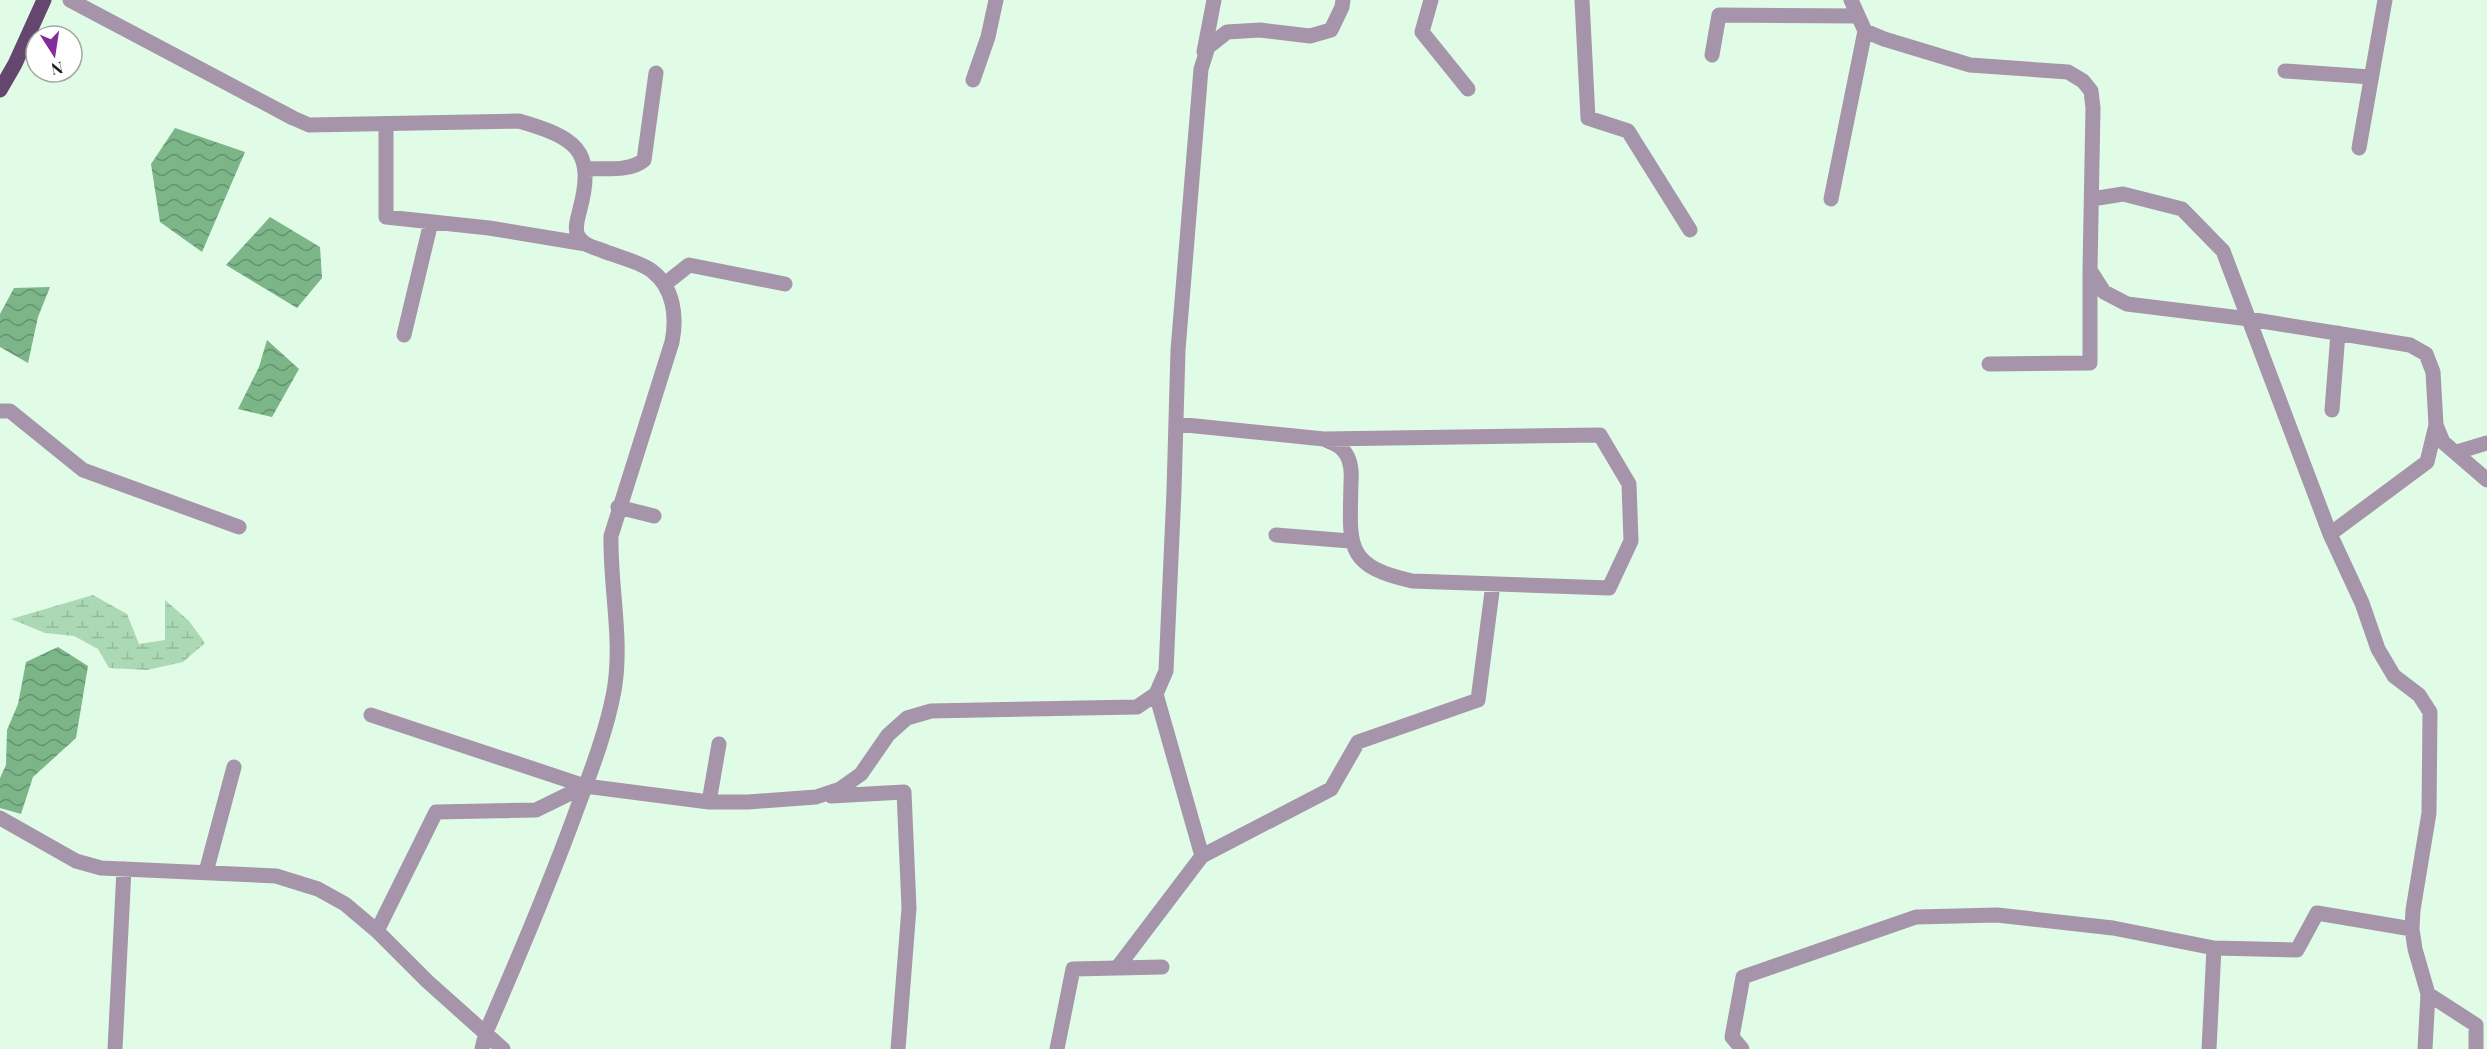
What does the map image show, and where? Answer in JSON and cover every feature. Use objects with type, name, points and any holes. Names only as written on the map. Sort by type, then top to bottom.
[{"type":"main road","points":[[0,90],[15,64],[44,0]]},
{"type":"street","points":[[70,0],[309,125],[519,121],[544,128],[568,141],[580,152],[586,169],[584,195],[576,224],[578,235],[586,244]]},
{"type":"street","points":[[974,81],[996,0]]},
{"type":"street","points":[[816,797],[840,789],[861,774],[888,735],[907,718],[931,711],[1137,707],[1156,694],[1166,671],[1178,350],[1201,69],[1214,0]]},
{"type":"street","points":[[1201,69],[1208,46],[1227,32],[1260,30],[1310,36],[1331,30],[1342,8],[1343,0]]},
{"type":"street","points":[[1431,0],[1422,32],[1468,88]]},
{"type":"street","points":[[1582,0],[1588,118],[1628,131],[1690,230]]},
{"type":"street","points":[[1851,0],[1865,31],[1884,39],[1970,65],[2068,72],[2083,81],[2091,92],[2093,108],[2090,363],[1989,364]]},
{"type":"street","points":[[2359,148],[2385,0]]},
{"type":"street","points":[[1712,55],[1719,15],[1857,16]]},
{"type":"street","points":[[1831,199],[1865,31]]},
{"type":"street","points":[[2285,71],[2372,76]]},
{"type":"street","points":[[586,169],[628,167],[638,165],[644,160],[656,73]]},
{"type":"street","points":[[386,124],[386,217],[489,228],[586,244],[651,270],[665,284],[672,302],[675,324],[672,342],[618,507],[611,536],[610,569],[618,652],[614,691],[597,755],[538,915],[486,1032],[482,1049]]},
{"type":"street","points":[[2092,199],[2123,194],[2182,209],[2223,251],[2330,534],[2362,603],[2378,649],[2394,676],[2419,695],[2430,712],[2429,813],[2412,929],[2415,949],[2428,994],[2426,1049]]},
{"type":"street","points":[[404,335],[431,222]]},
{"type":"street","points":[[665,284],[689,266],[785,284]]},
{"type":"street","points":[[2090,270],[2104,291],[2127,304],[2249,319],[2410,345],[2426,354],[2433,372],[2436,425],[2427,462],[2330,534]]},
{"type":"street","points":[[2332,410],[2338,333]]},
{"type":"street","points":[[0,411],[10,411],[83,470],[239,527]]},
{"type":"street","points":[[1176,423],[1324,439],[1600,435],[1629,484],[1630,541],[1609,588],[1412,581],[1384,575],[1366,565],[1350,541],[1352,466],[1341,448],[1324,439]]},
{"type":"street","points":[[2436,425],[2443,442],[2487,480]]},
{"type":"street","points":[[2457,452],[2487,443]]},
{"type":"street","points":[[618,507],[654,516]]},
{"type":"street","points":[[1276,535],[1350,541]]},
{"type":"street","points":[[1117,968],[1202,856],[1331,789],[1358,742],[1479,700],[1493,584]]},
{"type":"street","points":[[1156,694],[1202,856]]},
{"type":"street","points":[[371,715],[585,786],[709,802],[748,802],[904,792],[909,908],[898,1049]]},
{"type":"street","points":[[709,802],[719,744]]},
{"type":"street","points":[[206,872],[234,767]]},
{"type":"street","points":[[377,931],[436,812],[537,810],[585,786]]},
{"type":"street","points":[[0,818],[76,861],[100,868],[276,876],[318,889],[345,904],[377,931],[427,981],[503,1049]]},
{"type":"street","points":[[115,1049],[124,869]]},
{"type":"street","points":[[1742,1049],[1732,1036],[1743,977],[1916,918],[1997,915],[2113,928],[2214,948],[2297,950],[2317,913],[2412,929]]},
{"type":"street","points":[[2209,1049],[2214,948]]},
{"type":"street","points":[[1057,1049],[1073,969],[1162,967]]},
{"type":"street","points":[[2428,994],[2476,1025],[2476,1049]]},
{"type":"green space","points":[[93,595],[127,614],[139,644],[165,640],[165,600],[189,621],[205,643],[183,662],[147,670],[109,668],[98,649],[74,636],[45,633],[11,619]]},
{"type":"water","points":[[175,128],[245,152],[202,252],[160,222],[151,164]]},
{"type":"water","points":[[270,217],[320,247],[322,278],[297,308],[226,265]]},
{"type":"water","points":[[50,287],[38,317],[28,363],[0,347],[0,314],[14,288]]},
{"type":"water","points":[[267,340],[299,369],[272,417],[238,409],[259,367]]},
{"type":"water","points":[[58,647],[88,666],[76,738],[33,777],[21,814],[0,808],[0,778],[6,765],[7,730],[18,704],[26,662]]}]
